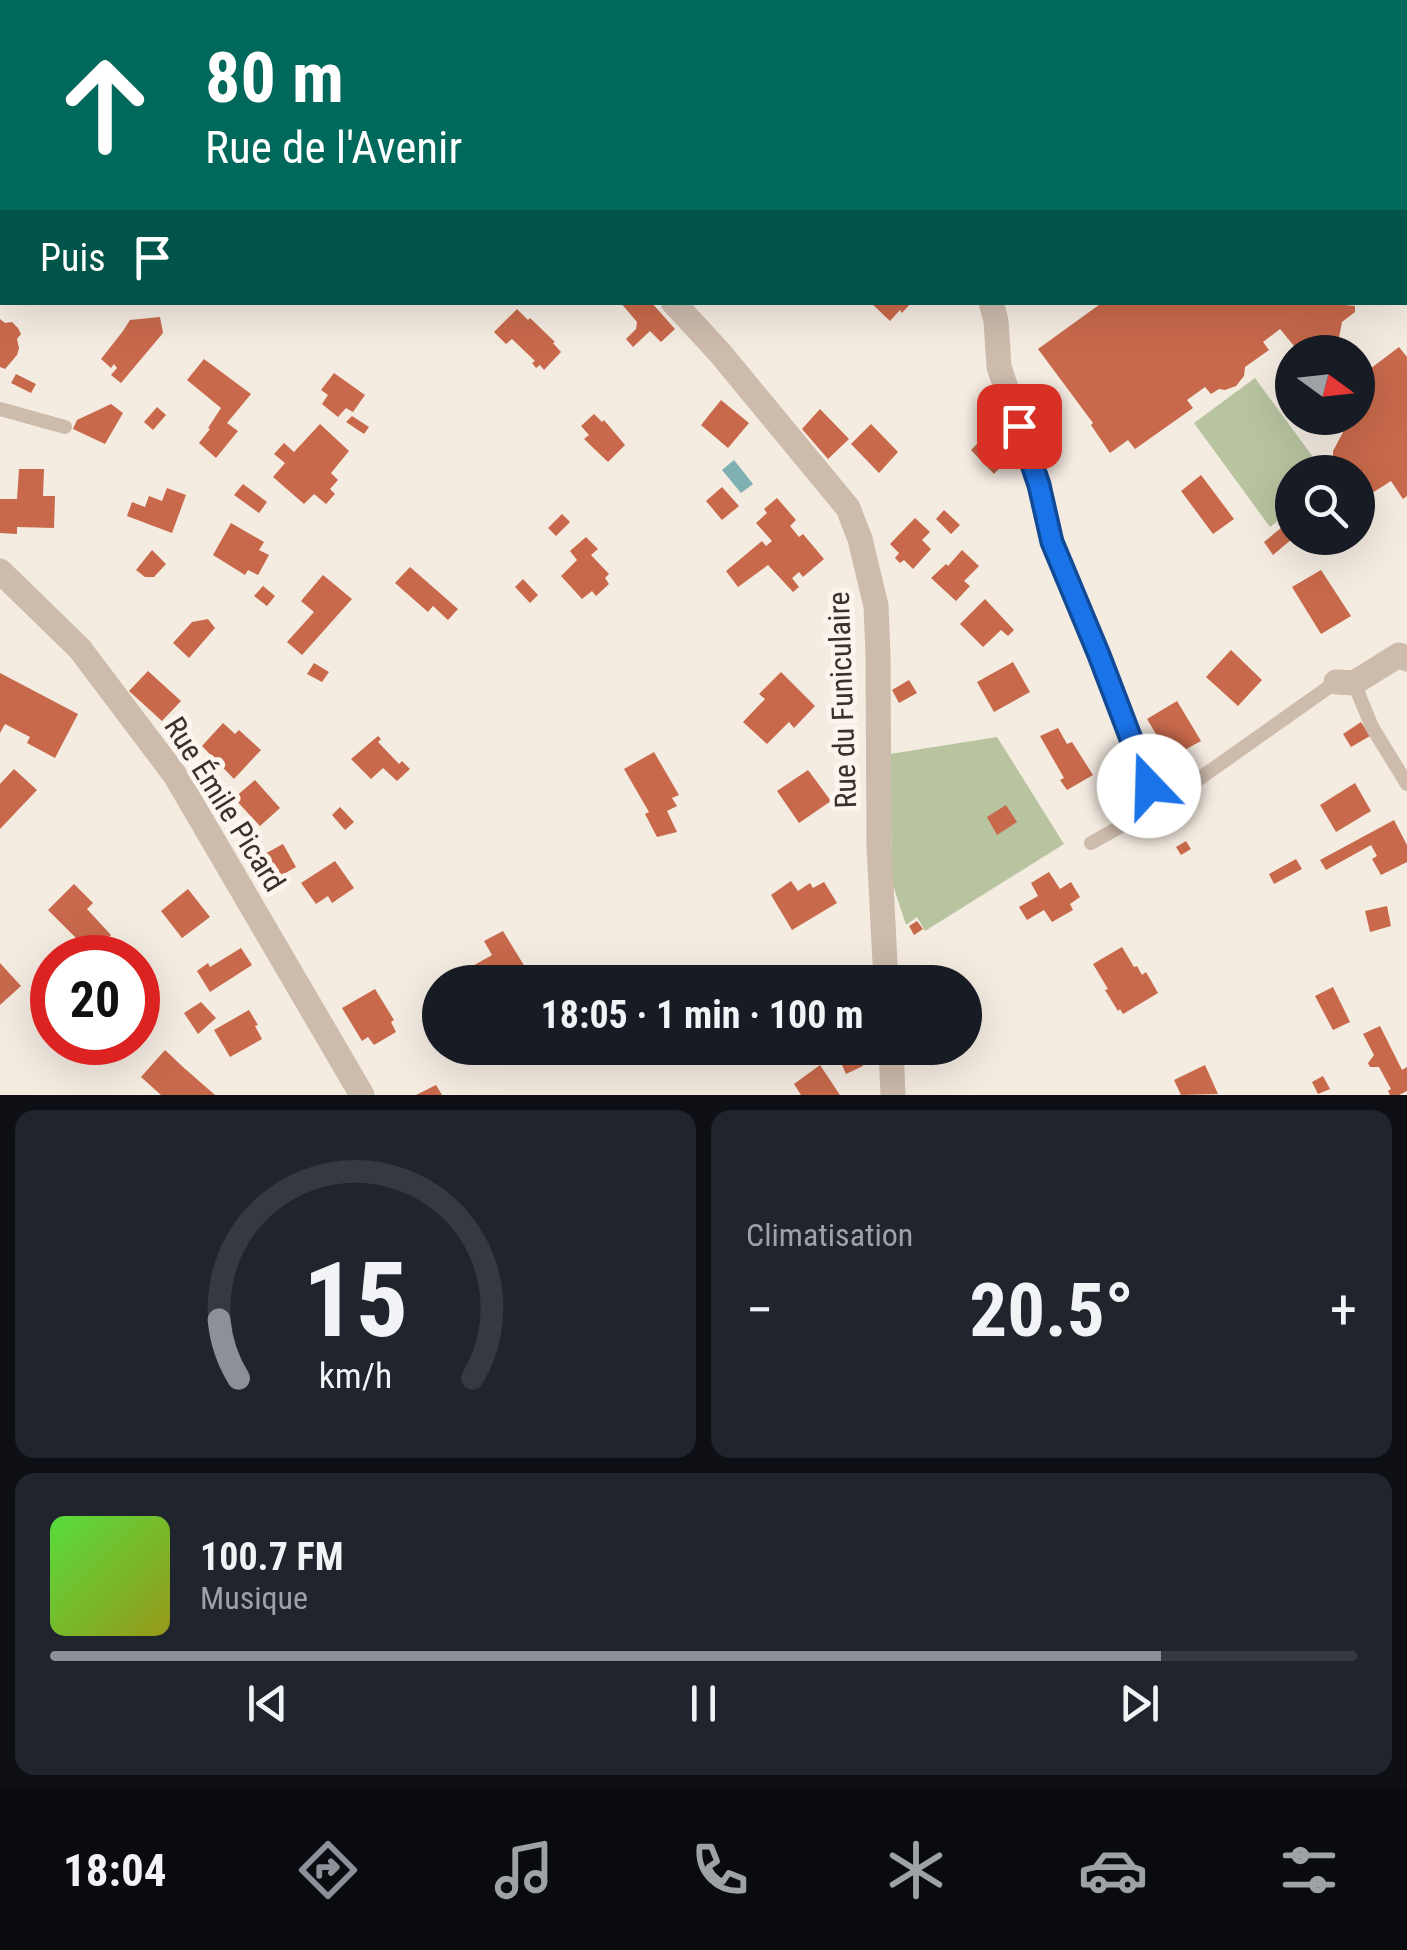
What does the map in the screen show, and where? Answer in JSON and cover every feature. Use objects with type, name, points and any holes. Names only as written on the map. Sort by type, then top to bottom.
[{"type":"street","name":"Rue du Funiculaire","points":[[676,305],[848,508],[860,539],[876,606],[879,846],[885,965]]},
{"type":"street","points":[[993,305],[999,367],[1039,485]]},
{"type":"street","name":"Rue Émile Picard","points":[[0,572],[80,650],[175,775],[362,1095]]},
{"type":"street","points":[[1345,683],[1404,655]]},
{"type":"street","points":[[892,1065],[894,1095]]},
{"type":"lane","points":[[0,409],[65,428]]},
{"type":"lane","points":[[1039,485],[1052,542],[1157,806]]},
{"type":"lane","points":[[1091,843],[1172,798],[1345,683],[1407,784]]},
{"type":"green space","points":[[1255,378],[1275,405],[1275,435],[1297,435],[1312,455],[1275,455],[1275,523],[1270,527],[1194,423]]},
{"type":"green space","points":[[997,737],[1064,844],[925,931],[917,917],[906,925],[892,882],[890,754]]},
{"type":"water","points":[[734,460],[753,484],[741,493],[722,470]]},
{"type":"building","points":[[623,305],[654,305],[675,329],[661,342],[650,331],[633,347],[626,339],[637,322]]},
{"type":"building","points":[[873,305],[909,305],[902,313],[900,310],[890,321]]},
{"type":"building","points":[[1099,305],[1355,306],[1355,312],[1342,322],[1340,335],[1285,335],[1280,329],[1263,342],[1269,350],[1245,367],[1236,386],[1211,394],[1205,387],[1187,400],[1193,408],[1135,449],[1128,440],[1110,453],[1093,423],[1038,349]]},
{"type":"building","points":[[517,309],[561,352],[544,370],[540,365],[536,368],[532,363],[535,361],[512,339],[506,344],[494,332]]},
{"type":"building","points":[[160,317],[163,333],[121,383],[111,375],[117,368],[114,364],[111,368],[101,359],[130,320]]},
{"type":"building","points":[[0,319],[12,322],[21,334],[17,355],[5,369],[0,367]]},
{"type":"building","points":[[1399,347],[1407,357],[1407,496],[1403,499],[1391,481],[1375,491],[1375,455],[1333,455],[1342,435],[1375,435],[1375,365]]},
{"type":"building","points":[[204,359],[251,394],[227,423],[238,431],[216,458],[199,443],[221,408],[187,380]]},
{"type":"building","points":[[334,373],[365,395],[353,412],[346,408],[338,417],[322,404],[328,395],[321,390]]},
{"type":"building","points":[[16,374],[36,384],[31,393],[11,383]]},
{"type":"building","points":[[721,400],[749,423],[728,448],[701,425]]},
{"type":"building","points":[[111,404],[123,413],[105,444],[73,429],[77,420]]},
{"type":"building","points":[[157,407],[166,415],[153,430],[144,422]]},
{"type":"building","points":[[820,409],[849,439],[828,459],[802,429]]},
{"type":"building","points":[[594,414],[625,445],[608,462],[584,439],[589,435],[581,426]]},
{"type":"building","points":[[352,416],[369,427],[364,434],[346,422]]},
{"type":"building","points":[[320,424],[349,451],[331,473],[338,480],[330,489],[335,494],[326,504],[314,494],[304,504],[273,477],[285,463],[274,454],[284,443],[294,452]]},
{"type":"building","points":[[871,424],[898,452],[879,473],[851,444]]},
{"type":"building","points":[[990,431],[1013,454],[994,474],[971,450]]},
{"type":"building","points":[[19,469],[44,469],[43,496],[55,496],[54,528],[17,527],[17,534],[0,533],[0,499],[17,499]]},
{"type":"building","points":[[1201,475],[1234,519],[1213,534],[1181,491]]},
{"type":"building","points":[[243,484],[267,502],[259,513],[234,495]]},
{"type":"building","points":[[722,487],[739,506],[722,520],[706,501]]},
{"type":"building","points":[[167,488],[186,495],[172,533],[127,516],[132,502],[145,507],[149,496],[162,501]]},
{"type":"building","points":[[777,498],[796,520],[790,526],[799,537],[803,534],[824,559],[803,577],[799,572],[792,578],[799,587],[793,592],[768,565],[738,587],[726,571],[762,541],[766,546],[772,541],[756,523]]},
{"type":"building","points":[[944,510],[960,525],[951,534],[936,519]]},
{"type":"building","points":[[562,514],[570,522],[556,536],[548,528]]},
{"type":"building","points":[[915,518],[930,532],[922,540],[931,549],[913,569],[895,558],[899,553],[890,544]]},
{"type":"building","points":[[231,523],[264,542],[259,550],[269,555],[258,575],[248,570],[245,575],[213,555]]},
{"type":"building","points":[[1275,533],[1273,555],[1264,542]]},
{"type":"building","points":[[586,537],[598,549],[591,555],[609,574],[605,578],[609,584],[596,596],[592,591],[582,599],[561,576],[577,560],[570,551]]},
{"type":"building","points":[[152,550],[166,564],[154,577],[145,577],[136,570]]},
{"type":"building","points":[[962,550],[979,566],[964,581],[970,586],[956,601],[931,578]]},
{"type":"building","points":[[410,567],[458,609],[448,620],[433,606],[428,612],[395,583]]},
{"type":"building","points":[[1321,570],[1351,616],[1321,634],[1292,587]]},
{"type":"building","points":[[323,575],[352,599],[302,655],[287,642],[314,612],[301,601]]},
{"type":"building","points":[[523,579],[538,595],[530,603],[515,587]]},
{"type":"building","points":[[263,586],[275,596],[267,606],[254,596]]},
{"type":"building","points":[[985,599],[1014,630],[1008,636],[1001,630],[983,647],[960,624]]},
{"type":"building","points":[[208,619],[215,628],[189,658],[173,643],[192,622]]},
{"type":"building","points":[[1231,650],[1262,680],[1238,706],[1206,677]]},
{"type":"building","points":[[1013,662],[1030,692],[994,712],[977,682]]},
{"type":"building","points":[[314,663],[329,672],[322,682],[307,674]]},
{"type":"building","points":[[148,671],[181,701],[162,721],[129,691]]},
{"type":"building","points":[[781,672],[815,706],[794,728],[789,722],[767,744],[743,722],[765,699],[759,694]]},
{"type":"building","points":[[0,673],[78,714],[55,758],[27,743],[30,737],[5,724],[0,733]]},
{"type":"building","points":[[909,680],[917,693],[899,703],[892,690]]},
{"type":"building","points":[[1177,701],[1201,741],[1170,758],[1147,719]]},
{"type":"building","points":[[1361,722],[1370,736],[1351,747],[1343,734]]},
{"type":"building","points":[[223,723],[235,734],[239,730],[261,750],[234,779],[202,746]]},
{"type":"building","points":[[1058,728],[1093,775],[1067,790],[1040,736]]},
{"type":"building","points":[[378,736],[378,742],[399,764],[402,761],[410,769],[397,781],[383,768],[371,779],[351,759]]},
{"type":"building","points":[[654,752],[679,795],[672,798],[677,806],[667,811],[677,832],[657,837],[645,814],[649,812],[624,769]]},
{"type":"building","points":[[14,769],[37,790],[0,829],[0,784]]},
{"type":"building","points":[[808,770],[831,801],[799,823],[777,791]]},
{"type":"building","points":[[255,780],[280,808],[260,826],[234,798]]},
{"type":"building","points":[[1355,783],[1371,811],[1336,832],[1320,805]]},
{"type":"building","points":[[1006,805],[1017,822],[997,835],[987,817]]},
{"type":"building","points":[[340,807],[354,822],[345,830],[332,815]]},
{"type":"building","points":[[1394,820],[1407,845],[1407,862],[1381,875],[1372,859],[1377,856],[1371,845],[1326,870],[1320,860]]},
{"type":"building","points":[[1186,841],[1191,849],[1181,855],[1176,847]]},
{"type":"building","points":[[283,844],[296,867],[273,880],[259,857]]},
{"type":"building","points":[[1296,859],[1302,869],[1274,884],[1269,874]]},
{"type":"building","points":[[335,861],[354,888],[332,903],[328,896],[316,904],[301,883]]},
{"type":"building","points":[[1049,872],[1060,889],[1071,882],[1080,897],[1070,904],[1073,910],[1052,922],[1044,910],[1027,920],[1019,907],[1038,896],[1031,883]]},
{"type":"building","points":[[791,881],[798,891],[810,883],[813,888],[824,882],[837,903],[792,930],[771,895]]},
{"type":"building","points":[[74,884],[93,903],[87,909],[111,935],[73,935],[48,910]]},
{"type":"building","points":[[188,889],[210,917],[182,938],[161,911]]},
{"type":"building","points":[[1387,906],[1391,926],[1370,932],[1365,911]]},
{"type":"building","points":[[917,921],[923,929],[914,935],[909,926]]},
{"type":"building","points":[[503,931],[524,965],[474,965],[492,955],[484,941]]},
{"type":"building","points":[[1122,947],[1134,967],[1142,975],[1146,972],[1158,993],[1123,1014],[1105,990],[1108,989],[1093,964]]},
{"type":"building","points":[[241,948],[252,965],[210,992],[197,971]]},
{"type":"building","points":[[0,963],[21,986],[0,1005]]},
{"type":"building","points":[[1333,987],[1350,1022],[1333,1030],[1315,996]]},
{"type":"building","points":[[375,989],[394,1020],[391,1022],[396,1032],[374,1045],[368,1037],[362,1041],[342,1008]]},
{"type":"building","points":[[201,1002],[216,1018],[198,1034],[184,1013]]},
{"type":"building","points":[[249,1010],[262,1039],[230,1057],[214,1030]]},
{"type":"building","points":[[1380,1026],[1402,1070],[1407,1067],[1407,1091],[1399,1095],[1390,1095],[1391,1089],[1379,1067],[1370,1067],[1368,1063],[1374,1055],[1363,1034]]},
{"type":"building","points":[[165,1050],[215,1095],[161,1095],[141,1077],[152,1065],[160,1065]]},
{"type":"building","points":[[820,1065],[840,1095],[801,1095],[794,1084]]},
{"type":"building","points":[[842,1065],[862,1065],[863,1066],[846,1074]]},
{"type":"building","points":[[1205,1065],[1218,1094],[1181,1095],[1174,1080]]},
{"type":"building","points":[[1323,1076],[1330,1089],[1318,1094],[1312,1082]]},
{"type":"building","points":[[436,1085],[442,1095],[416,1095]]},
{"type":"route","points":[[1019,426],[1039,485],[1052,542],[1149,786]]}]
